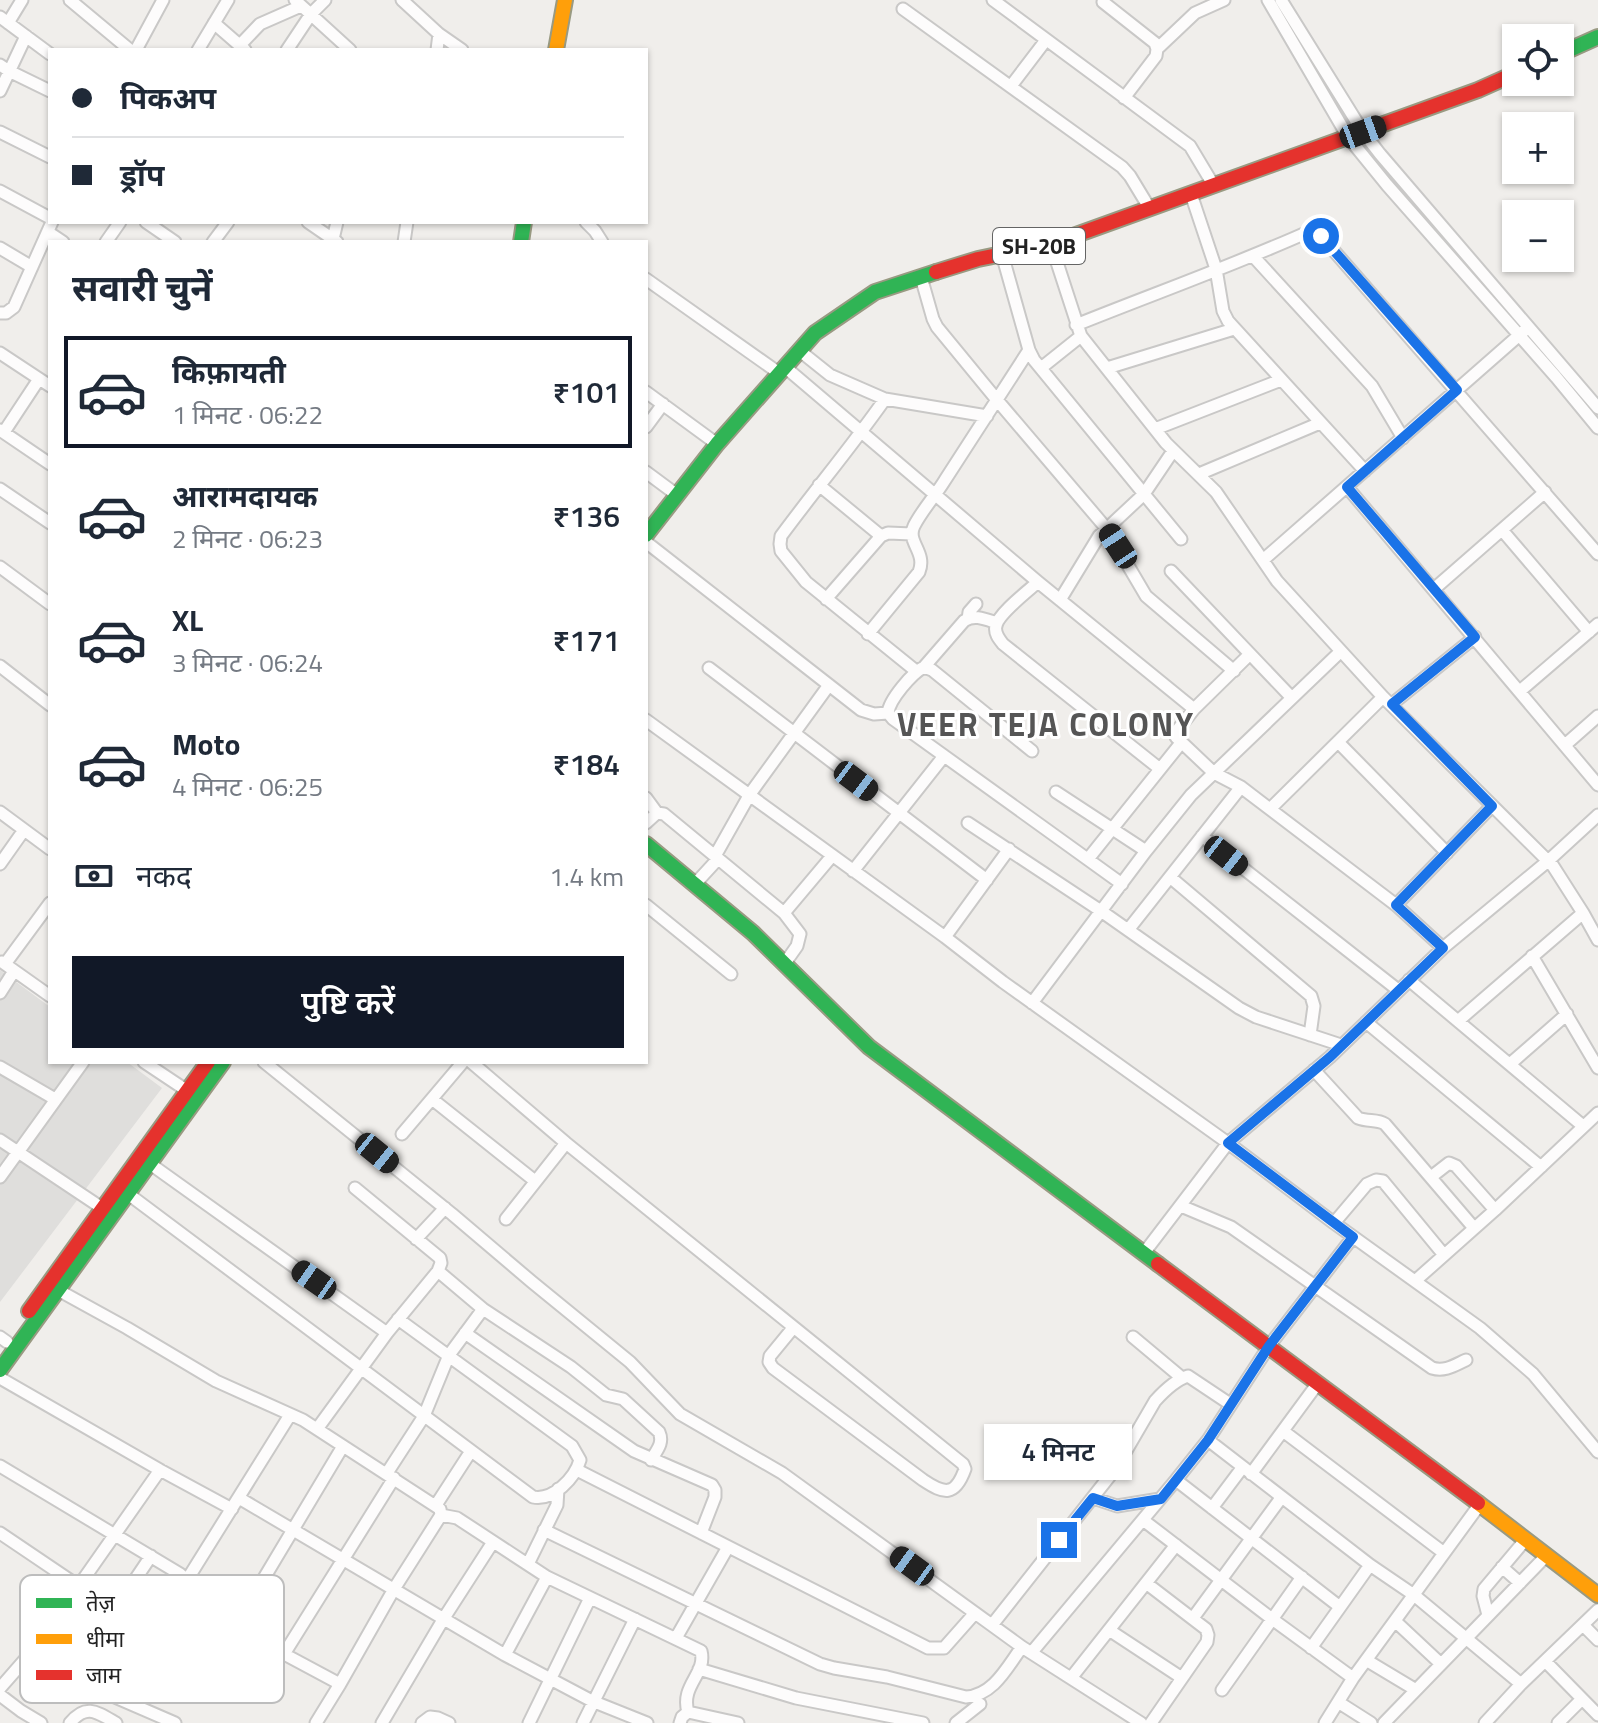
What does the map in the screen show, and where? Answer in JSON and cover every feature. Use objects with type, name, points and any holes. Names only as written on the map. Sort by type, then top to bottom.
[{"type":"main road","points":[[556,48],[565,0]]},
{"type":"main road","points":[[1574,48],[1598,37]]},
{"type":"main road","name":"SH-20B","points":[[648,532],[717,444],[782,370],[825,325],[875,292],[978,259],[1051,244],[1502,79]]},
{"type":"main road","points":[[648,846],[753,933],[884,1059],[1598,1595]]},
{"type":"main road","points":[[2,1343],[206,1064]]},
{"type":"main road","points":[[0,1370],[222,1064]]},
{"type":"street","points":[[22,0],[4,20],[48,52]]},
{"type":"street","points":[[70,0],[84,4],[131,48]]},
{"type":"street","points":[[134,48],[163,0]]},
{"type":"street","points":[[199,48],[228,0]]},
{"type":"street","points":[[214,23],[243,48],[260,24],[325,0]]},
{"type":"street","points":[[402,0],[459,48]]},
{"type":"street","points":[[993,0],[1190,146],[1214,186]]},
{"type":"street","points":[[1157,49],[1195,13],[1224,0]]},
{"type":"street","points":[[1103,2],[1155,43],[1157,49],[1156,56],[1124,98]]},
{"type":"street","points":[[1276,3],[1380,154],[1598,408]]},
{"type":"street","points":[[1276,3],[1348,137],[1598,428]]},
{"type":"street","points":[[288,48],[302,7]]},
{"type":"street","points":[[302,7],[348,48]]},
{"type":"street","points":[[903,9],[1122,167],[1150,209]]},
{"type":"street","points":[[437,48],[439,34]]},
{"type":"street","points":[[0,91],[5,68],[26,36]]},
{"type":"street","points":[[1011,86],[1046,40]]},
{"type":"street","points":[[5,68],[48,90]]},
{"type":"street","points":[[0,132],[48,156]]},
{"type":"street","points":[[0,191],[48,223]]},
{"type":"street","points":[[1191,194],[1216,269],[1223,311],[1234,329],[1365,471]]},
{"type":"street","points":[[0,327],[3,313],[14,307],[50,224]]},
{"type":"street","points":[[311,224],[334,240]]},
{"type":"street","points":[[588,224],[601,240]]},
{"type":"street","points":[[1041,368],[1079,330],[1216,269],[1308,232],[1316,232],[1598,554]]},
{"type":"street","points":[[1051,244],[1079,330],[1107,368],[1173,451],[1216,492],[1277,581],[1340,652],[1548,861],[1598,940]]},
{"type":"street","points":[[0,248],[32,267]]},
{"type":"street","points":[[1002,254],[1029,350],[1181,539]]},
{"type":"street","points":[[1253,256],[1372,386],[1403,438]]},
{"type":"street","points":[[921,277],[937,327],[1106,528],[1146,596],[1234,671]]},
{"type":"street","points":[[648,280],[782,370],[1194,709]]},
{"type":"street","points":[[1263,560],[1530,327]]},
{"type":"street","points":[[1107,368],[1234,329]]},
{"type":"street","points":[[868,634],[919,572],[922,560],[912,534],[913,527],[1029,350]]},
{"type":"street","points":[[800,351],[830,375],[885,399],[987,416]]},
{"type":"street","points":[[0,353],[48,385]]},
{"type":"street","points":[[39,379],[2,431],[48,463]]},
{"type":"street","points":[[1155,429],[1281,380]]},
{"type":"street","points":[[648,393],[717,444]]},
{"type":"street","points":[[885,399],[781,536],[781,551],[800,577],[868,634],[920,669],[932,670],[1032,751]]},
{"type":"street","points":[[648,424],[663,404]]},
{"type":"street","points":[[1199,474],[1320,423]]},
{"type":"street","points":[[1060,600],[1094,542],[1144,494],[1173,451]]},
{"type":"street","points":[[648,473],[677,495]]},
{"type":"street","points":[[819,485],[881,536]]},
{"type":"street","points":[[1347,487],[1598,785]]},
{"type":"street","points":[[0,489],[48,522]]},
{"type":"street","points":[[1434,589],[1545,492]]},
{"type":"street","points":[[1502,530],[1594,628],[1520,691]]},
{"type":"street","points":[[826,599],[881,536],[888,533],[912,534]]},
{"type":"street","points":[[648,544],[867,713],[888,713]]},
{"type":"street","points":[[0,567],[48,603]]},
{"type":"street","points":[[1171,571],[1292,698]]},
{"type":"street","points":[[1038,582],[997,623],[997,637],[1160,769]]},
{"type":"street","points":[[968,619],[969,612],[976,604]]},
{"type":"street","points":[[997,623],[976,617],[968,619],[888,706],[888,713],[1122,884]]},
{"type":"street","points":[[1270,809],[1338,742],[1387,700],[1475,637]]},
{"type":"street","points":[[1032,1003],[1191,795],[1340,652]]},
{"type":"street","points":[[1250,654],[1194,709],[1176,732],[1176,737],[1214,773],[1241,787],[1396,905],[1443,948]]},
{"type":"street","points":[[0,666],[48,703]]},
{"type":"street","points":[[709,668],[987,880]]},
{"type":"street","points":[[695,884],[717,860],[715,856],[750,794],[829,685]]},
{"type":"street","points":[[1565,745],[1598,716]]},
{"type":"street","points":[[648,721],[1480,1328],[1533,1374],[1598,1452]]},
{"type":"street","points":[[1338,742],[1447,853]]},
{"type":"street","points":[[1088,859],[1181,743]]},
{"type":"street","points":[[853,871],[944,756]]},
{"type":"street","points":[[1128,930],[1241,787]]},
{"type":"street","points":[[1056,792],[1146,851]]},
{"type":"street","points":[[648,801],[657,813],[664,814],[784,913],[800,934],[797,946],[785,963]]},
{"type":"street","points":[[1396,905],[1492,806]]},
{"type":"street","points":[[0,812],[48,848]]},
{"type":"street","points":[[648,821],[657,813]]},
{"type":"street","points":[[1144,1253],[1228,1143],[1314,1070],[1443,948],[1598,815]]},
{"type":"street","points":[[968,823],[1239,1008],[1256,1017],[1341,1045]]},
{"type":"street","points":[[0,864],[24,830]]},
{"type":"street","points":[[1202,836],[1398,990]]},
{"type":"street","points":[[945,937],[1009,849]]},
{"type":"street","points":[[784,913],[832,856]]},
{"type":"street","points":[[1170,877],[1311,996],[1314,1006],[1310,1035]]},
{"type":"street","points":[[0,993],[6,965],[48,906]]},
{"type":"street","points":[[648,907],[731,974]]},
{"type":"street","points":[[1458,1021],[1583,913]]},
{"type":"street","points":[[1532,956],[1598,1068]]},
{"type":"street","points":[[6,965],[48,995]]},
{"type":"street","points":[[1409,980],[1583,1126]]},
{"type":"street","points":[[1510,1064],[1567,1014]]},
{"type":"street","points":[[1366,1022],[1541,1167]]},
{"type":"street","points":[[0,1177],[81,1064]]},
{"type":"street","points":[[147,1064],[186,1090]]},
{"type":"street","points":[[266,1064],[639,1370],[680,1414],[782,1473],[1027,1650],[1141,1723]]},
{"type":"street","points":[[402,1134],[461,1064]]},
{"type":"street","points":[[473,1064],[566,1143],[963,1464],[963,1476],[952,1489],[945,1492],[931,1485],[773,1368],[769,1362],[770,1356],[793,1328]]},
{"type":"street","points":[[0,1067],[55,1099]]},
{"type":"street","points":[[1314,1070],[1358,1118],[1379,1120],[1385,1124],[1474,1228]]},
{"type":"street","points":[[432,1099],[535,1181]]},
{"type":"street","points":[[1415,1281],[1598,1113]]},
{"type":"street","points":[[0,1140],[102,1208]]},
{"type":"street","points":[[506,1219],[566,1143]]},
{"type":"street","points":[[149,1163],[387,1333]]},
{"type":"street","points":[[1431,1177],[1449,1163],[1456,1166],[1495,1210]]},
{"type":"street","points":[[1334,1223],[1367,1184],[1383,1181],[1444,1255]]},
{"type":"street","points":[[317,1429],[441,1263],[440,1258],[355,1188]]},
{"type":"street","points":[[127,1193],[533,1497],[549,1496],[577,1470],[580,1460],[572,1446],[398,1319]]},
{"type":"street","points":[[1181,1206],[1231,1227],[1432,1368],[1446,1370],[1466,1360]]},
{"type":"street","points":[[416,1239],[445,1208]]},
{"type":"street","points":[[544,1530],[820,1664],[966,1697],[976,1696],[990,1689],[1027,1650],[1161,1499],[1208,1440],[1269,1346],[1353,1237]]},
{"type":"street","points":[[438,1271],[483,1309],[571,1367],[606,1395],[628,1402],[662,1438],[651,1460]]},
{"type":"street","points":[[58,1290],[216,1381],[317,1429],[547,1577],[701,1651],[703,1658],[686,1695],[688,1712]]},
{"type":"street","points":[[340,1684],[284,1654],[343,1559],[424,1416],[449,1355],[483,1309]]},
{"type":"street","points":[[465,1333],[634,1451],[712,1485],[715,1497],[701,1533]]},
{"type":"street","points":[[1133,1337],[1182,1378]]},
{"type":"street","points":[[992,1625],[1116,1468],[1155,1401],[1188,1376],[1230,1404]]},
{"type":"street","points":[[0,1378],[232,1509]]},
{"type":"street","points":[[1212,1508],[1283,1431],[1318,1383]]},
{"type":"street","points":[[190,1575],[290,1415]]},
{"type":"street","points":[[1283,1431],[1444,1553]]},
{"type":"street","points":[[1208,1440],[1370,1565],[1414,1595],[1521,1684]]},
{"type":"street","points":[[266,1575],[343,1446]]},
{"type":"street","points":[[316,1723],[471,1451]]},
{"type":"street","points":[[0,1466],[180,1575]]},
{"type":"street","points":[[87,1575],[160,1470]]},
{"type":"street","points":[[577,1470],[928,1648],[944,1648],[975,1613]]},
{"type":"street","points":[[1176,1480],[1340,1607]]},
{"type":"street","points":[[528,1564],[557,1505],[558,1489]]},
{"type":"street","points":[[239,1498],[505,1655],[631,1720],[647,1723]]},
{"type":"street","points":[[1093,1498],[1117,1506],[1161,1499]]},
{"type":"street","points":[[1193,1618],[1281,1498]]},
{"type":"street","points":[[1325,1723],[1353,1678],[1480,1504]]},
{"type":"street","points":[[1143,1520],[1353,1678]]},
{"type":"street","points":[[0,1533],[61,1575]]},
{"type":"street","points":[[1488,1615],[1484,1589],[1526,1539]]},
{"type":"street","points":[[382,1723],[493,1542]]},
{"type":"street","points":[[1071,1678],[1176,1545]]},
{"type":"street","points":[[676,1638],[728,1547]]},
{"type":"street","points":[[1384,1723],[1547,1555]]},
{"type":"street","points":[[138,1575],[151,1556]]},
{"type":"street","points":[[1311,1648],[1370,1565]]},
{"type":"street","points":[[1502,1567],[1520,1583]]},
{"type":"street","points":[[505,1655],[547,1577]]},
{"type":"street","points":[[1222,1690],[1302,1577]]},
{"type":"street","points":[[1146,1583],[1193,1618],[1206,1629],[1208,1635],[1207,1642],[1151,1723]]},
{"type":"street","points":[[529,1723],[590,1598]]},
{"type":"street","points":[[1485,1723],[1598,1610]]},
{"type":"street","points":[[583,1723],[635,1619]]},
{"type":"street","points":[[1395,1621],[1441,1664]]},
{"type":"street","points":[[1583,1625],[1598,1640]]},
{"type":"street","points":[[1109,1630],[1182,1678]]},
{"type":"street","points":[[1366,1660],[1416,1690]]},
{"type":"street","points":[[1545,1661],[1598,1714]]},
{"type":"street","points":[[0,1688],[20,1667]]},
{"type":"street","points":[[699,1669],[796,1698],[923,1723]]},
{"type":"street","points":[[0,1695],[41,1723]]},
{"type":"street","points":[[1558,1723],[1582,1699]]},
{"type":"street","points":[[1338,1702],[1371,1723]]},
{"type":"street","points":[[129,1703],[175,1723]]},
{"type":"street","points":[[956,1723],[980,1704]]},
{"type":"street","points":[[70,1723],[81,1712],[88,1710],[116,1723]]},
{"type":"street","points":[[688,1712],[734,1723]]},
{"type":"street","points":[[680,1723],[688,1712]]},
{"type":"street","points":[[422,1723],[430,1717],[449,1723]]},
{"type":"shaded area","points":[[0,970],[48,1006],[48,1064],[130,1064],[162,1088],[0,1302]]},
{"type":"traffic: fast","points":[[1574,48],[1598,37]]},
{"type":"traffic: fast","points":[[521,240],[524,224]]},
{"type":"traffic: fast","points":[[648,532],[717,444],[815,333],[875,292],[936,272]]},
{"type":"traffic: fast","points":[[648,846],[753,933],[869,1047],[1158,1264]]},
{"type":"traffic: fast","points":[[0,1370],[222,1064]]},
{"type":"traffic: slow","points":[[556,48],[565,0]]},
{"type":"traffic: slow","points":[[1478,1503],[1598,1595]]},
{"type":"traffic: jam","points":[[936,272],[978,259],[1051,244],[1502,79]]},
{"type":"traffic: jam","points":[[29,1311],[207,1064]]},
{"type":"traffic: jam","points":[[1158,1264],[1478,1503]]},
{"type":"district","name":"VEER TEJA COLONY","points":[[1046,724]]},
{"type":"route","points":[[1059,1540],[1093,1498],[1117,1506],[1161,1499],[1208,1440],[1269,1346],[1353,1237],[1228,1143],[1330,1057],[1443,948],[1396,905],[1492,806],[1392,704],[1475,637],[1347,487],[1457,390],[1321,236]]}]
